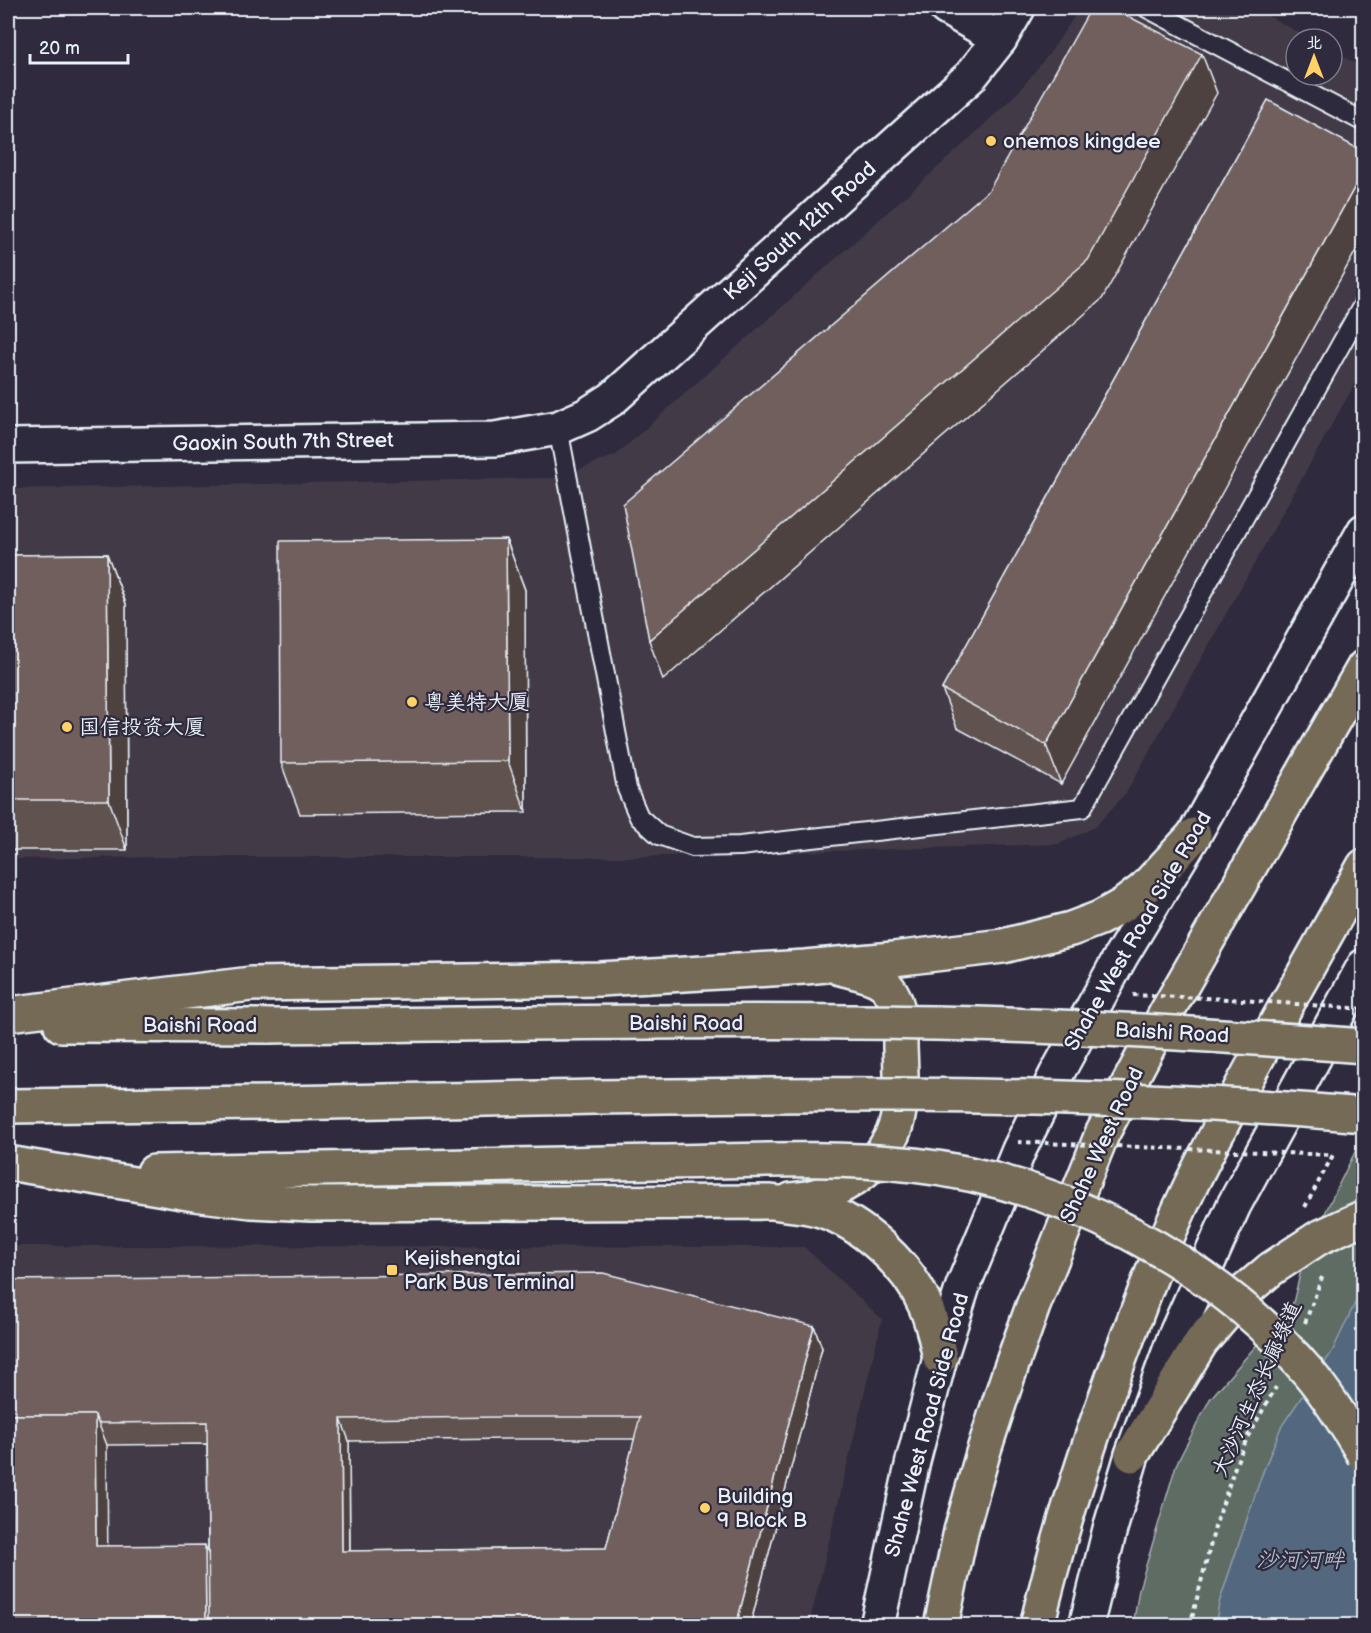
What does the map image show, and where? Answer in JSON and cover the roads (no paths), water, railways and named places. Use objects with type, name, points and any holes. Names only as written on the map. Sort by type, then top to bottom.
[{"type":"main road","points":[[946,8],[1000,39]]},
{"type":"main road","name":"Keji South 12th Road","points":[[558,428],[587,415],[612,399],[970,77],[1000,39],[1018,8]]},
{"type":"main road","name":"Gaoxin South 7th Street","points":[[8,446],[495,439],[558,428]]},
{"type":"main road","name":"Shahe West Road Side Road","points":[[877,1626],[902,1507],[940,1358],[963,1286],[1019,1150],[1056,1075],[1121,956],[1194,835],[1364,531]]},
{"type":"main road","name":"Shahe West Road","points":[[941,1622],[961,1531],[1008,1376],[1032,1306],[1102,1134],[1166,1012],[1364,667]]},
{"type":"main road","points":[[8,1014],[251,984],[600,979],[805,968],[1003,946],[1071,929],[1100,918],[1123,905],[1144,889],[1194,835]]},
{"type":"main road","points":[[1037,1626],[1071,1500],[1097,1421],[1153,1272],[1189,1191],[1237,1096],[1364,866]]},
{"type":"main road","points":[[1086,1626],[1110,1529],[1132,1455],[1175,1336],[1234,1205],[1364,966]]},
{"type":"main road","points":[[8,1163],[251,1202],[311,1204],[771,1202],[804,1199],[827,1193],[870,1167],[883,1150],[893,1131],[899,1108],[901,1080],[900,1028],[896,999],[883,983],[866,974],[838,968],[805,968]]},
{"type":"main road","name":"Baishi Road","points":[[8,1025],[936,1023],[1195,1034],[1364,1046]]},
{"type":"main road","points":[[8,1106],[822,1094],[950,1095],[1193,1103],[1364,1115]]},
{"type":"main road","points":[[66,1173],[822,1160],[916,1166],[959,1173],[1046,1197],[1127,1232],[1193,1269],[1227,1294],[1278,1340],[1308,1372],[1331,1401],[1364,1455]]},
{"type":"main road","points":[[771,1202],[822,1210],[842,1219],[884,1249],[914,1283],[925,1303],[935,1330],[940,1358]]},
{"type":"main road","points":[[1132,1455],[1202,1342],[1245,1290],[1271,1269],[1318,1238],[1359,1202]]},
{"type":"lane","points":[[1147,8],[1364,122]]},
{"type":"lane","points":[[558,428],[627,789],[639,817],[659,835],[693,847],[741,846],[1082,808],[1364,303]]},
{"type":"water","name":"沙河河畔","points":[[1363,1286],[1363,1625],[1215,1626],[1219,1603],[1261,1477],[1281,1427],[1332,1352]]},
{"type":"place","name":"onemos kingdee","points":[[991,141]]},
{"type":"place","name":"粤美特大厦","points":[[412,702]]},
{"type":"place","name":"国信投资大厦","points":[[67,727]]},
{"type":"place","name":"Kejishengtai Park Bus Terminal","points":[[392,1270]]},
{"type":"place","name":"Building 9 Block B","points":[[705,1508]]}]
